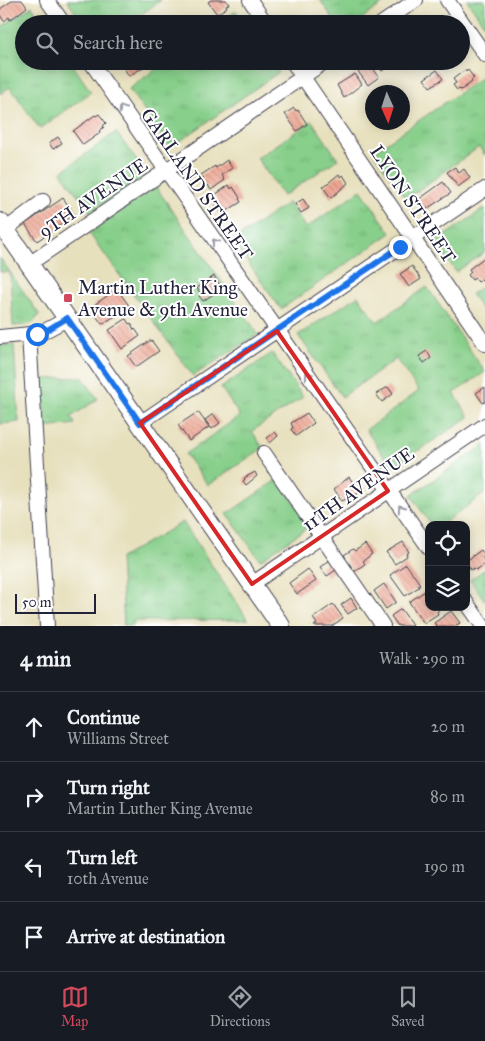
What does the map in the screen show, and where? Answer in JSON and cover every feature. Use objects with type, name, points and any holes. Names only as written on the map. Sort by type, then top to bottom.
[{"type":"main road","points":[[2,226],[252,584],[277,625]]},
{"type":"street","points":[[47,0],[58,15]]},
{"type":"street","points":[[250,0],[260,15]]},
{"type":"street","points":[[394,15],[416,0]]},
{"type":"street","points":[[447,0],[457,15]]},
{"type":"street","points":[[470,33],[485,55]]},
{"type":"street","name":"GARLAND STREET","points":[[96,70],[425,542]]},
{"type":"street","name":"LYON STREET","points":[[298,70],[485,344]]},
{"type":"street","name":"9TH AVENUE","points":[[29,264],[313,70]]},
{"type":"street","points":[[140,423],[485,190]]},
{"type":"street","points":[[2,226],[43,201]]},
{"type":"street","points":[[0,337],[45,331],[67,318]]},
{"type":"street","points":[[28,334],[46,626]]},
{"type":"street","name":"11TH AVENUE","points":[[252,584],[485,425]]},
{"type":"street","points":[[264,453],[383,626]]},
{"type":"street","points":[[470,608],[483,626]]},
{"type":"highlighted area","points":[[277,331],[388,491],[252,584],[140,423]]},
{"type":"green space","points":[[67,0],[161,0],[140,15],[77,15]]},
{"type":"green space","points":[[320,0],[388,0],[367,15],[331,15]]},
{"type":"green space","points":[[467,0],[485,0],[485,26]]},
{"type":"green space","points":[[32,6],[38,15],[19,15]]},
{"type":"green space","points":[[236,11],[239,15],[230,15]]},
{"type":"green space","points":[[15,18],[15,70],[76,70],[91,92],[40,129],[10,87],[0,94],[0,28]]},
{"type":"green space","points":[[155,70],[278,70],[279,72],[170,148],[129,89]]},
{"type":"green space","points":[[481,78],[485,84],[485,155],[479,147],[406,199],[373,152],[405,130],[410,130],[410,127]]},
{"type":"green space","points":[[312,121],[338,159],[283,196],[257,158]]},
{"type":"green space","points":[[116,132],[147,175],[90,212],[61,172]]},
{"type":"green space","points":[[156,187],[258,334],[193,376],[89,233]]},
{"type":"green space","points":[[361,190],[391,233],[281,309],[233,241],[288,203],[306,228]]},
{"type":"green space","points":[[485,208],[485,252],[456,272],[435,242]]},
{"type":"green space","points":[[0,258],[10,272],[0,272]]},
{"type":"green space","points":[[10,272],[39,314],[32,323],[13,326]]},
{"type":"green space","points":[[485,285],[485,314],[471,294]]},
{"type":"green space","points":[[427,287],[485,372],[454,393],[469,417],[392,468],[366,430],[419,391],[396,359],[342,397],[298,335],[358,296],[377,322]]},
{"type":"green space","points":[[0,345],[14,345],[19,422],[0,424]]},
{"type":"green space","points":[[272,353],[303,397],[252,431],[263,448],[208,485],[185,454],[240,416],[221,388]]},
{"type":"green space","points":[[82,377],[98,399],[71,417],[75,424],[45,428],[42,379]]},
{"type":"green space","points":[[485,445],[485,493],[446,521],[428,521],[411,495]]},
{"type":"green space","points":[[278,479],[310,526],[260,560],[227,514]]},
{"type":"green space","points":[[183,522],[248,620],[133,621],[133,626],[124,626],[120,558]]},
{"type":"green space","points":[[485,569],[485,601],[470,580]]},
{"type":"building","points":[[13,0],[22,0],[27,7],[10,20],[9,17],[4,21],[0,15],[0,9]]},
{"type":"building","points":[[211,0],[226,0],[229,4],[217,14],[208,2]]},
{"type":"building","points":[[125,70],[139,70],[129,76]]},
{"type":"building","points":[[357,70],[374,70],[379,77],[368,85]]},
{"type":"building","points":[[437,70],[443,79],[430,87],[424,79]]},
{"type":"building","points":[[465,70],[466,72],[468,70],[474,78],[471,80],[472,82],[461,90],[457,90],[453,85],[456,83],[453,79]]},
{"type":"building","points":[[355,74],[362,84],[344,98],[337,85]]},
{"type":"building","points":[[294,108],[296,111],[298,110],[307,124],[297,131],[285,114]]},
{"type":"building","points":[[99,114],[106,123],[104,127],[99,131],[100,133],[83,145],[73,131]]},
{"type":"building","points":[[58,137],[62,143],[53,149],[49,143]]},
{"type":"building","points":[[227,160],[232,168],[222,175],[225,180],[211,190],[208,185],[206,187],[201,181],[204,179],[201,175]]},
{"type":"building","points":[[455,167],[459,173],[464,169],[470,178],[458,187],[447,172]]},
{"type":"building","points":[[339,174],[341,177],[343,175],[348,183],[331,198],[323,187]]},
{"type":"building","points":[[443,182],[451,193],[425,210],[418,200]]},
{"type":"building","points":[[229,185],[231,189],[233,187],[241,202],[222,214],[211,199]]},
{"type":"building","points":[[63,198],[75,215],[37,241],[25,224]]},
{"type":"building","points":[[303,199],[309,208],[301,213],[295,204]]},
{"type":"building","points":[[485,257],[485,277],[478,282],[475,278],[472,280],[468,275],[471,272],[469,269]]},
{"type":"building","points":[[412,266],[421,279],[409,287],[400,274]]},
{"type":"building","points":[[214,276],[222,288],[203,301],[199,296],[201,294],[197,288]]},
{"type":"building","points":[[117,289],[130,307],[102,324],[94,313],[97,310],[94,305]]},
{"type":"building","points":[[126,319],[140,336],[122,349],[109,330]]},
{"type":"building","points":[[151,340],[159,351],[136,367],[128,356]]},
{"type":"building","points":[[427,351],[431,358],[424,363],[419,356]]},
{"type":"building","points":[[388,387],[393,394],[382,402],[376,394]]},
{"type":"building","points":[[485,387],[485,402],[483,403],[476,393]]},
{"type":"building","points":[[198,412],[209,427],[189,441],[178,425]]},
{"type":"building","points":[[307,413],[314,423],[296,436],[291,429],[293,428],[291,423]]},
{"type":"building","points":[[213,414],[220,423],[212,429],[205,420]]},
{"type":"building","points":[[275,432],[278,436],[270,443],[267,438]]},
{"type":"building","points":[[255,472],[257,476],[246,485],[243,481],[244,478]]},
{"type":"building","points":[[349,477],[360,492],[347,501],[346,499],[342,501],[334,489]]},
{"type":"building","points":[[403,542],[409,552],[406,554],[407,556],[395,564],[386,552]]},
{"type":"building","points":[[365,544],[372,554],[363,561],[365,564],[353,572],[344,555],[353,549],[355,551]]},
{"type":"building","points":[[481,550],[485,555],[483,557],[485,564],[476,570],[474,568],[471,570],[470,558]]},
{"type":"building","points":[[330,560],[336,570],[327,576],[320,567]]},
{"type":"building","points":[[406,564],[420,584],[418,585],[419,587],[405,596],[390,575]]},
{"type":"building","points":[[308,569],[316,581],[297,594],[289,583]]},
{"type":"building","points":[[384,584],[396,602],[386,609],[374,591]]},
{"type":"building","points":[[425,591],[425,611],[438,611],[438,614],[424,623],[409,602]]},
{"type":"building","points":[[351,598],[357,608],[348,614],[341,605]]},
{"type":"building","points":[[333,604],[343,618],[332,626],[314,626],[317,624],[313,618]]},
{"type":"building","points":[[401,609],[413,626],[398,626],[391,616]]},
{"type":"building","points":[[451,611],[460,623],[455,626],[437,626],[434,623]]},
{"type":"place","name":"Martin Luther King Avenue & 9th Avenue","points":[[68,298]]},
{"type":"route","points":[[37,334],[67,318],[140,423],[400,247]]}]
